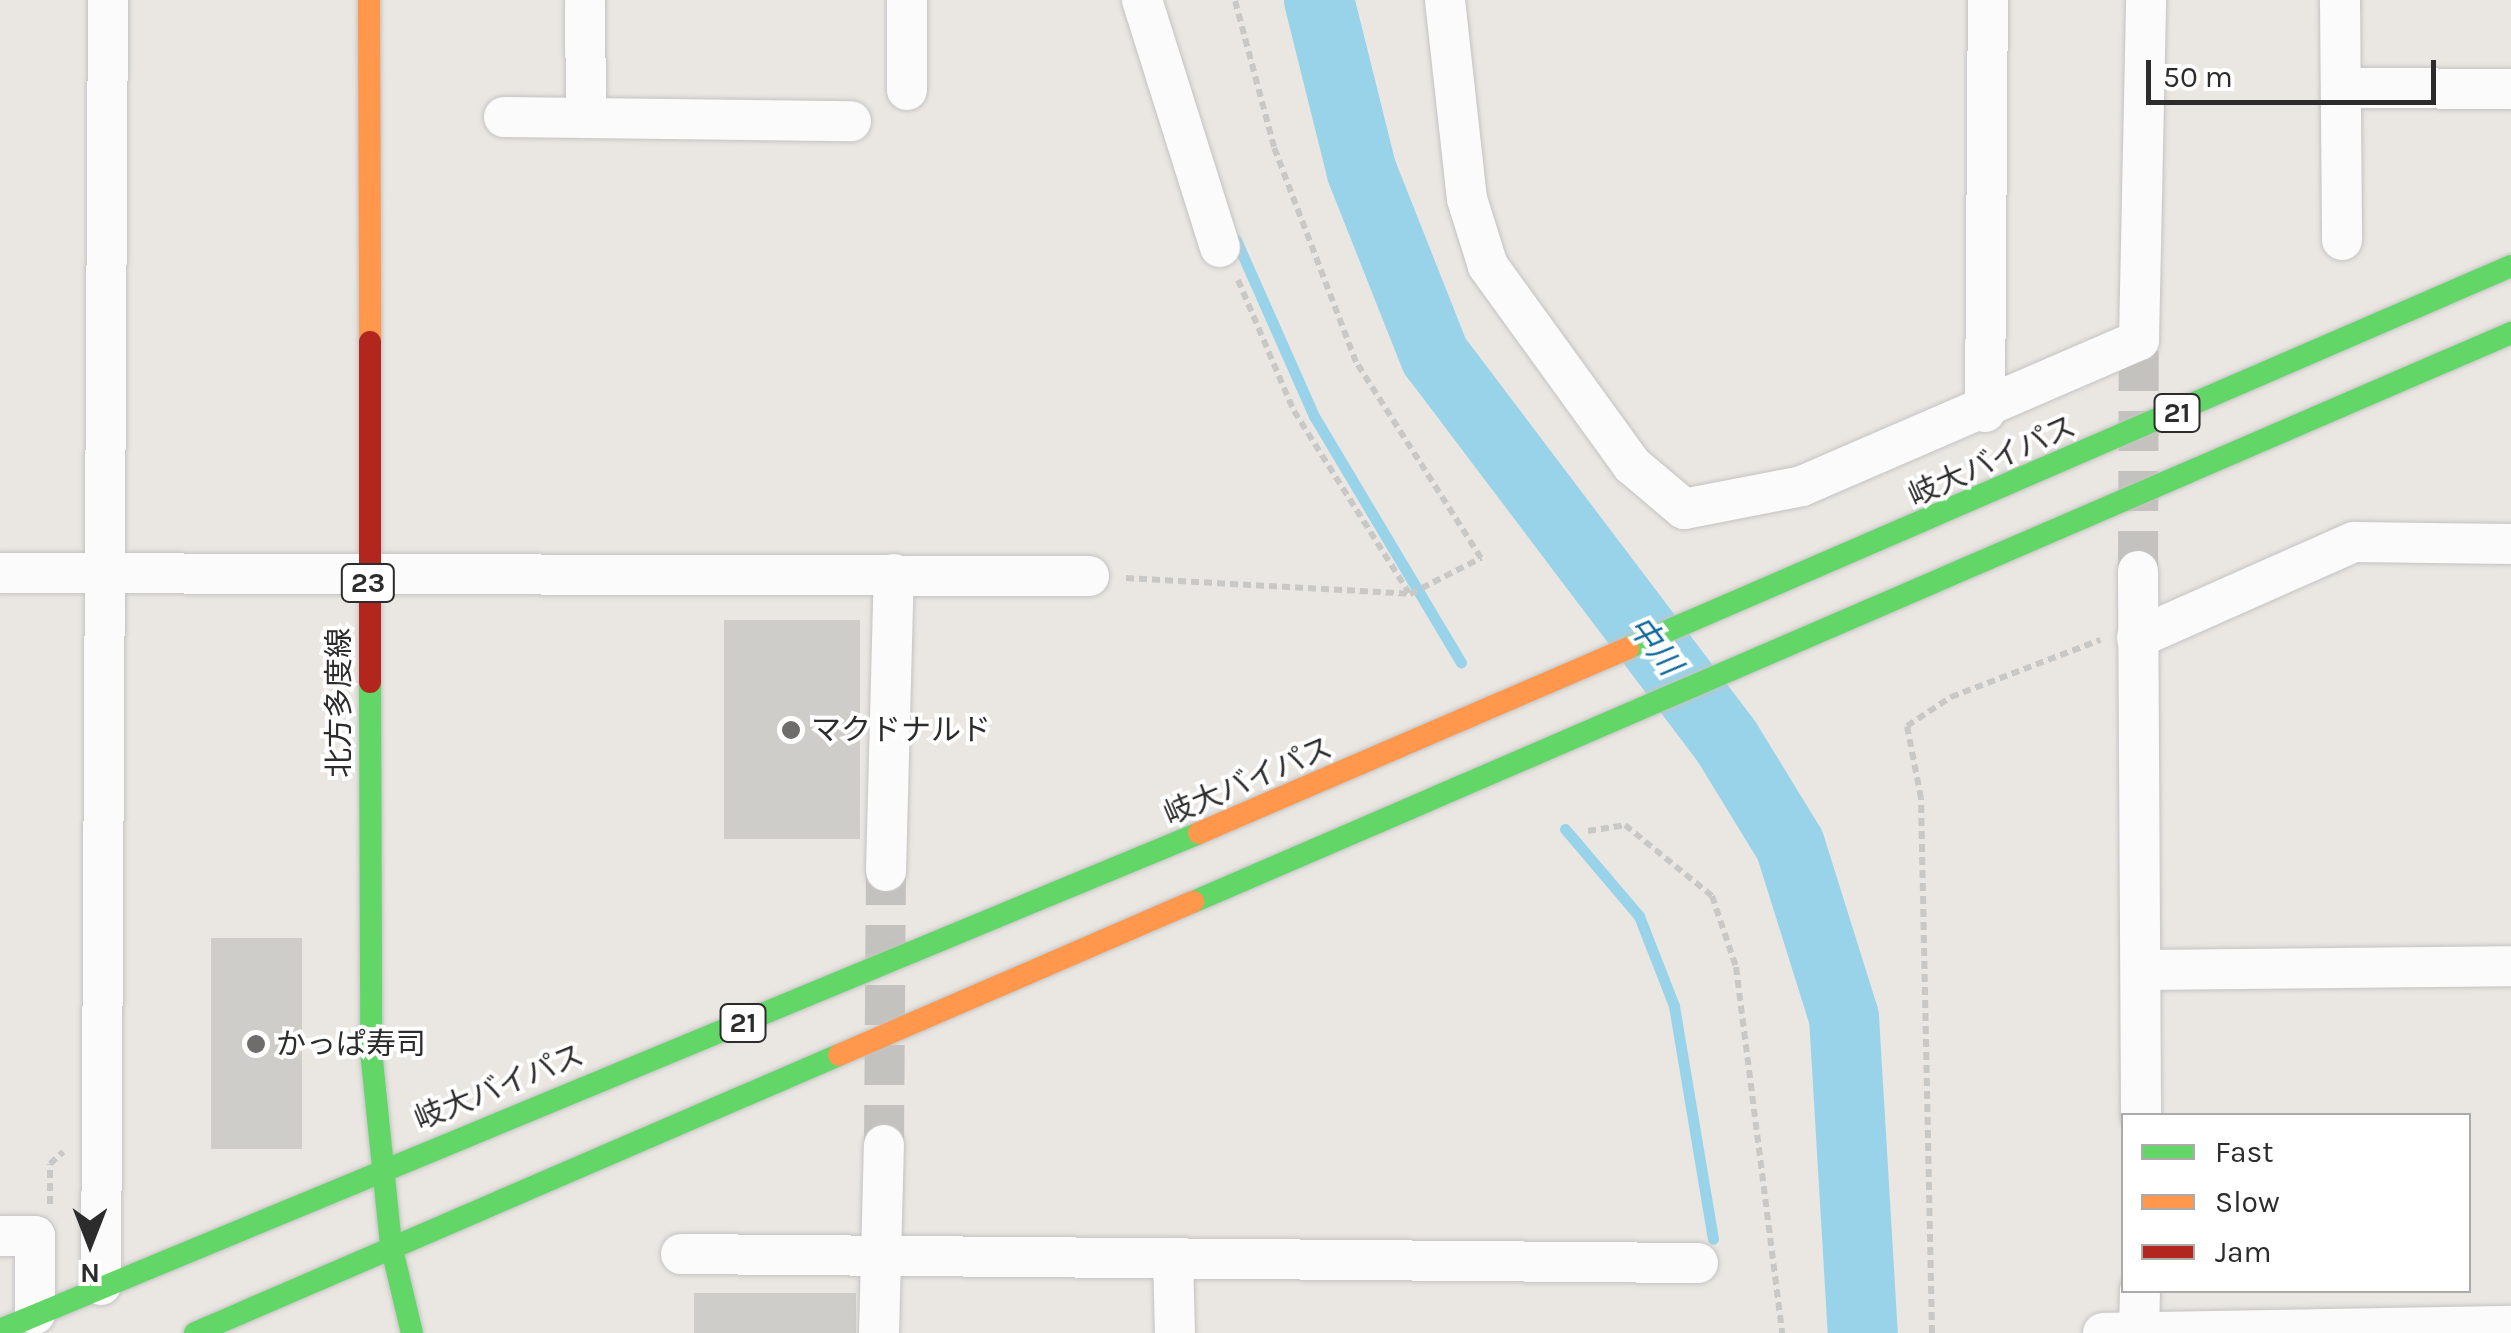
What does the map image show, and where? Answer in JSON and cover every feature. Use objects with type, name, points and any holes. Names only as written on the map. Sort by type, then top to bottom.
[{"type":"main road","name":"北方多度線","points":[[369,0],[371,1051],[387,1164]]},
{"type":"main road","name":"岐大バイパス","points":[[17,1322],[387,1164],[930,950],[1843,560],[2511,266]]},
{"type":"main road","name":"21","points":[[194,1333],[426,1228],[2511,334]]},
{"type":"main road","name":"23","points":[[387,1164],[426,1228],[434,1263]]},
{"type":"main road","name":"23","points":[[387,1164],[392,1244],[412,1333]]},
{"type":"street","points":[[101,1285],[108,0]]},
{"type":"street","points":[[585,0],[586,118]]},
{"type":"street","points":[[907,0],[907,90]]},
{"type":"street","points":[[1142,0],[1220,247]]},
{"type":"street","points":[[1445,0],[1467,198],[1488,266],[1632,465],[1684,510],[1802,486],[1986,412],[2139,340],[2146,0]]},
{"type":"street","points":[[1986,412],[1988,0]]},
{"type":"street","points":[[2340,0],[2342,240]]},
{"type":"street","points":[[2341,88],[2511,89]]},
{"type":"street","points":[[504,117],[850,121]]},
{"type":"street","points":[[2138,632],[2354,542],[2511,544]]},
{"type":"street","points":[[2138,570],[2142,1113]]},
{"type":"street","points":[[0,573],[1089,576]]},
{"type":"street","points":[[886,870],[894,574]]},
{"type":"street","points":[[2142,970],[2511,966]]},
{"type":"street","points":[[879,1333],[884,1145]]},
{"type":"street","points":[[0,1236],[34,1236],[17,1322]]},
{"type":"street","points":[[681,1254],[1698,1262]]},
{"type":"street","points":[[1173,1258],[1174,1333]]},
{"type":"street","points":[[2139,1332],[2140,1293]]},
{"type":"street","points":[[2103,1333],[2511,1326]]},
{"type":"path","points":[[1089,576],[1410,594],[1481,558],[1356,362],[1274,147],[1235,0]]},
{"type":"path","points":[[1220,247],[1294,411],[1410,594]]},
{"type":"path","points":[[1932,1333],[1921,798],[1908,726],[1951,698],[2138,632]]},
{"type":"path","points":[[1588,831],[1625,825],[1712,896],[1736,967],[1782,1333]]},
{"type":"building","name":"マクドナルド","points":[[724,620],[860,620],[860,839],[724,839]]},
{"type":"building","name":"かっぱ寿司","points":[[211,938],[302,938],[302,1149],[211,1149]]},
{"type":"building","points":[[694,1293],[856,1293],[856,1333],[694,1333]]},
{"type":"waterway","name":"中川","points":[[1319,0],[1362,172],[1435,356],[1725,739],[1790,845],[1844,1017],[1863,1333]]},
{"type":"waterway","points":[[1236,240],[1314,416],[1461,663]]},
{"type":"waterway","points":[[1565,829],[1639,916],[1674,1006],[1713,1239]]},
{"type":"tunnel","points":[[2138,571],[2139,340]]},
{"type":"tunnel","points":[[884,1145],[886,871]]},
{"type":"traffic: fast","points":[[1628,648],[2511,266]]},
{"type":"traffic: fast","points":[[1193,902],[2511,333]]},
{"type":"traffic: fast","points":[[370,682],[371,1051],[391,1245],[412,1333]]},
{"type":"traffic: fast","points":[[0,1330],[1199,833]]},
{"type":"traffic: fast","points":[[195,1333],[839,1055]]},
{"type":"traffic: slow","points":[[369,0],[370,342]]},
{"type":"traffic: slow","points":[[1199,833],[1628,648]]},
{"type":"traffic: slow","points":[[839,1055],[1193,902]]},
{"type":"traffic: jam","points":[[370,342],[370,682]]},
{"type":"place","name":"マクドナルド","points":[[791,730]]},
{"type":"place","name":"かっぱ寿司","points":[[256,1044]]}]
